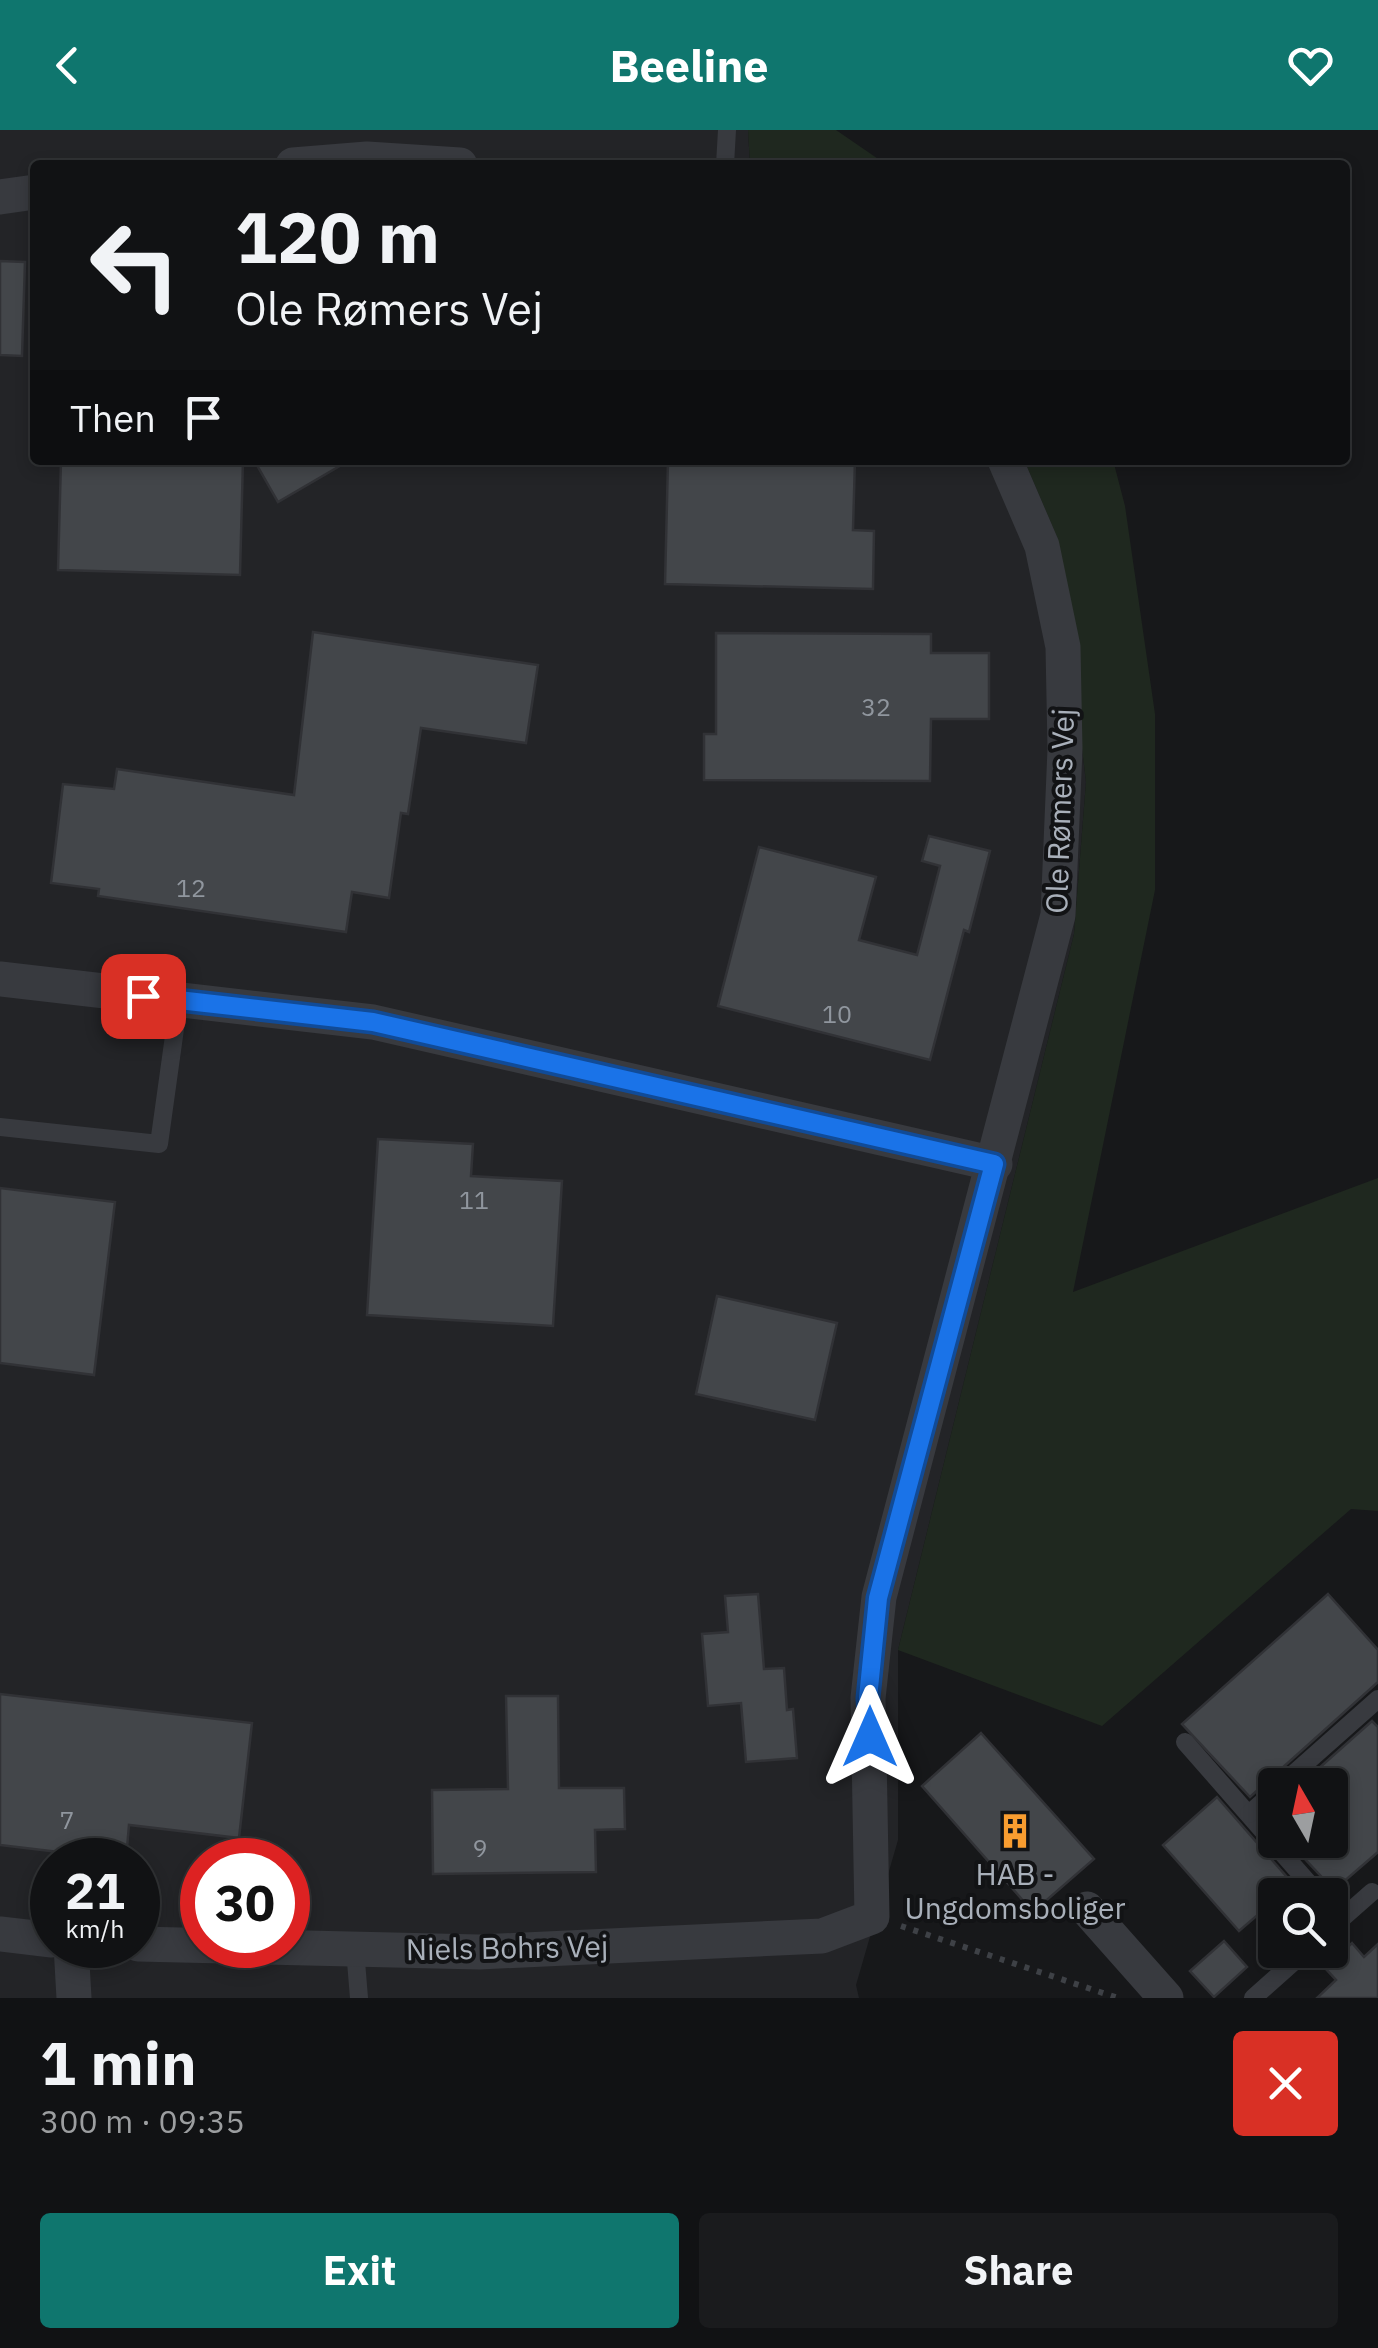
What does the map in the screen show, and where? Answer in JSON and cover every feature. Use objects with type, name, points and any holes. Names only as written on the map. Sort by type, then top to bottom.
[{"type":"street","points":[[355,160],[382,160]]},
{"type":"street","points":[[0,196],[30,193]]},
{"type":"street","name":"Ole Rømers Vej","points":[[872,1917],[868,1698],[878,1598],[1058,915],[1065,750],[1063,647],[1042,546],[1007,465]]},
{"type":"street","points":[[0,980],[373,1022],[994,1164]]},
{"type":"street","points":[[1087,1909],[1166,1998]]},
{"type":"street","name":"Niels Bohrs Vej","points":[[160,1945],[479,1952],[822,1936],[872,1917]]},
{"type":"street","points":[[0,1934],[30,1937]]},
{"type":"street","points":[[72,1968],[74,1998]]},
{"type":"lane","points":[[725,160],[727,130]]},
{"type":"lane","points":[[0,1128],[159,1144],[179,1000]]},
{"type":"lane","points":[[1301,1768],[1378,1698]]},
{"type":"lane","points":[[1185,1742],[1304,1878]]},
{"type":"lane","points":[[1248,1814],[1258,1805]]},
{"type":"lane","points":[[1348,1909],[1372,1892]]},
{"type":"lane","points":[[355,1949],[359,1998]]},
{"type":"lane","points":[[1253,1998],[1287,1968]]},
{"type":"path","points":[[872,1917],[1118,1998]]},
{"type":"shaded area","points":[[0,130],[748,130],[750,160],[30,160],[30,465],[1026,465],[1057,537],[1086,782],[1074,934],[898,1650],[898,1840],[856,1985],[859,1998],[0,1998]]},
{"type":"shaded area","points":[[748,130],[836,130],[880,160],[750,160]]},
{"type":"shaded area","points":[[1026,465],[1114,465],[1125,506],[1155,714],[1155,890],[1073,1292],[1378,1178],[1378,1511],[1351,1509],[1102,1726],[898,1650],[1074,934],[1086,782],[1057,537]]},
{"type":"building","points":[[0,261],[25,262],[22,356],[0,355]]},
{"type":"building","points":[[61,465],[243,465],[240,575],[58,570]]},
{"type":"building","points":[[257,465],[341,465],[278,502]]},
{"type":"building","points":[[668,465],[855,465],[853,530],[874,531],[873,589],[665,584]]},
{"type":"building","points":[[313,632],[538,665],[526,743],[421,728],[408,814],[401,813],[389,898],[352,892],[346,932],[98,896],[99,889],[51,883],[63,784],[114,789],[117,769],[294,795]]},
{"type":"building","points":[[716,633],[931,634],[931,653],[989,653],[989,719],[931,719],[930,781],[704,780],[704,734],[716,734]]},
{"type":"building","points":[[929,836],[990,851],[969,932],[964,930],[930,1060],[718,1006],[759,847],[876,877],[859,940],[917,955],[940,866],[922,861]]},
{"type":"building","points":[[378,1139],[473,1144],[471,1176],[562,1181],[553,1326],[367,1315]]},
{"type":"building","points":[[0,1188],[115,1202],[94,1375],[0,1363]]},
{"type":"building","points":[[717,1296],[837,1323],[815,1420],[696,1394]]},
{"type":"building","points":[[758,1594],[764,1669],[784,1668],[787,1710],[793,1709],[797,1758],[746,1762],[741,1703],[708,1706],[702,1634],[728,1632],[725,1596]]},
{"type":"building","points":[[1328,1594],[1378,1650],[1378,1682],[1282,1768],[1258,1768],[1258,1790],[1250,1797],[1182,1724]]},
{"type":"building","points":[[0,1694],[252,1723],[239,1838],[129,1825],[128,1838],[30,1838],[30,1849],[0,1845]]},
{"type":"building","points":[[506,1696],[558,1696],[559,1788],[624,1788],[625,1829],[595,1830],[596,1872],[433,1874],[432,1790],[508,1789]]},
{"type":"building","points":[[1372,1721],[1378,1727],[1378,1852],[1348,1878],[1323,1878],[1304,1858],[1348,1858],[1348,1768],[1319,1768]]},
{"type":"building","name":"HAB - Ungdomsboliger","points":[[981,1733],[1094,1859],[1033,1912],[922,1786]]},
{"type":"building","points":[[1217,1797],[1258,1844],[1258,1858],[1270,1858],[1288,1878],[1258,1878],[1258,1915],[1239,1931],[1163,1845]]},
{"type":"building","points":[[1224,1941],[1247,1967],[1214,1997],[1190,1971]]},
{"type":"building","points":[[1352,1943],[1364,1957],[1378,1944],[1378,1998],[1317,1998],[1336,1980],[1325,1968],[1348,1968],[1348,1947]]},
{"type":"place","name":"HAB - Ungdomsboliger","points":[[1015,1831]]},
{"type":"route","points":[[143,996],[373,1022],[994,1164],[878,1598],[868,1698],[870,1737]]}]
